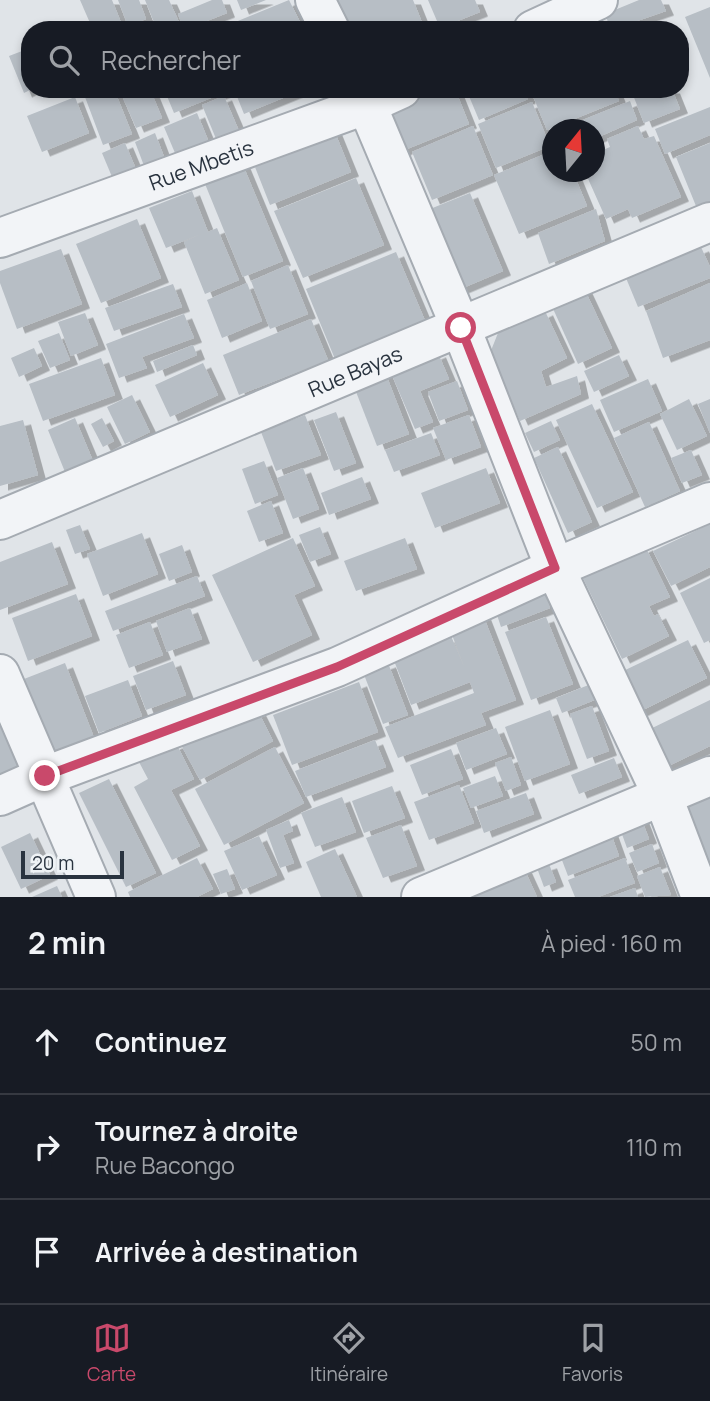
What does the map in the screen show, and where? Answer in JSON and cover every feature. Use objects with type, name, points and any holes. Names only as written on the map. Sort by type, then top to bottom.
[{"type":"street","points":[[315,0],[326,21]]},
{"type":"street","points":[[552,21],[598,0]]},
{"type":"street","name":"Rue Mbetis","points":[[0,238],[366,98]]},
{"type":"street","points":[[377,98],[461,328],[555,568],[663,797],[701,897]]},
{"type":"street","name":"Rue Bayas","points":[[0,520],[710,222]]},
{"type":"street","points":[[0,796],[45,776],[337,667],[555,568],[710,502]]},
{"type":"street","points":[[0,674],[96,897]]},
{"type":"street","points":[[421,897],[710,776]]},
{"type":"building","points":[[80,0],[112,0],[120,21],[89,21]]},
{"type":"building","points":[[118,0],[139,0],[146,19],[126,21]]},
{"type":"building","points":[[145,0],[169,0],[179,21],[153,21]]},
{"type":"building","points":[[212,0],[222,0],[227,13],[207,21],[181,21],[178,14]]},
{"type":"building","points":[[237,0],[266,0],[241,10]]},
{"type":"building","points":[[289,0],[300,21],[238,21]]},
{"type":"building","points":[[327,0],[413,0],[421,21],[335,21]]},
{"type":"building","points":[[428,0],[475,0],[480,12],[458,21],[437,21]]},
{"type":"building","points":[[639,0],[661,0],[666,11],[637,21],[608,21],[605,14]]},
{"type":"building","points":[[710,7],[710,78],[689,21],[685,17]]},
{"type":"building","points":[[21,51],[21,86],[9,56]]},
{"type":"building","points":[[75,98],[89,133],[42,152],[27,116]]},
{"type":"building","points":[[85,98],[118,98],[132,134],[103,145]]},
{"type":"building","points":[[123,98],[154,98],[162,118],[136,128]]},
{"type":"building","points":[[168,98],[211,98],[174,113]]},
{"type":"building","points":[[225,98],[242,138],[219,146],[202,105]]},
{"type":"building","points":[[238,98],[283,98],[244,114]]},
{"type":"building","points":[[409,98],[459,98],[469,124],[402,151],[384,108]]},
{"type":"building","points":[[470,98],[528,98],[528,99],[479,120]]},
{"type":"building","points":[[534,98],[618,98],[619,101],[574,119],[542,119]]},
{"type":"building","points":[[634,98],[676,98],[680,109],[644,123]]},
{"type":"building","points":[[630,101],[637,120],[605,134],[605,119],[585,119]]},
{"type":"building","points":[[532,102],[542,126],[542,149],[496,168],[478,124]]},
{"type":"building","points":[[710,107],[710,135],[665,154],[655,129]]},
{"type":"building","points":[[197,113],[208,140],[175,153],[164,127]]},
{"type":"building","points":[[473,126],[493,175],[432,200],[412,152]]},
{"type":"building","points":[[638,126],[644,139],[654,136],[681,197],[632,218],[628,209],[606,219],[589,182],[605,182],[605,149],[610,147],[607,139]]},
{"type":"building","points":[[334,130],[351,172],[270,205],[253,162]]},
{"type":"building","points":[[155,133],[166,162],[146,171],[135,142]]},
{"type":"building","points":[[125,143],[138,174],[115,184],[102,153]]},
{"type":"building","points":[[710,143],[710,201],[696,206],[676,157]]},
{"type":"building","points":[[542,155],[542,182],[577,182],[587,206],[519,234],[494,175]]},
{"type":"building","points":[[242,163],[283,261],[243,277],[203,179]]},
{"type":"building","points":[[356,178],[384,245],[303,278],[274,211]]},
{"type":"building","points":[[192,191],[208,232],[217,228],[239,280],[205,294],[184,242],[201,234],[166,248],[149,208]]},
{"type":"building","points":[[470,193],[503,271],[458,290],[425,211]]},
{"type":"building","points":[[596,209],[605,241],[549,264],[538,233]]},
{"type":"building","points":[[137,219],[161,278],[101,303],[76,244]]},
{"type":"building","points":[[701,247],[710,267],[710,278],[638,307],[626,278]]},
{"type":"building","points":[[61,249],[82,304],[17,329],[0,283],[0,271]]},
{"type":"building","points":[[396,252],[426,323],[335,359],[306,289]]},
{"type":"building","points":[[288,265],[308,314],[270,329],[251,281]]},
{"type":"building","points":[[247,283],[262,321],[222,338],[207,300]]},
{"type":"building","points":[[710,283],[710,340],[663,358],[646,311]]},
{"type":"building","points":[[173,284],[182,307],[114,331],[105,308]]},
{"type":"building","points":[[583,286],[612,348],[578,364],[550,302]]},
{"type":"building","points":[[545,311],[567,358],[541,371],[546,387],[577,376],[581,394],[520,421],[490,353],[498,333]]},
{"type":"building","points":[[85,313],[98,345],[71,356],[58,322]]},
{"type":"building","points":[[184,314],[194,338],[142,357],[147,368],[119,378],[106,344]]},
{"type":"building","points":[[311,319],[328,360],[239,395],[223,355]]},
{"type":"building","points":[[59,333],[70,360],[50,368],[38,341]]},
{"type":"building","points":[[193,345],[197,355],[157,372],[153,361]]},
{"type":"building","points":[[34,348],[42,366],[19,377],[11,358]]},
{"type":"building","points":[[438,353],[449,379],[420,391],[433,422],[415,429],[391,373]]},
{"type":"building","points":[[619,355],[629,376],[594,392],[584,371]]},
{"type":"building","points":[[101,358],[115,395],[43,421],[29,384]]},
{"type":"building","points":[[203,363],[218,395],[170,417],[155,385]]},
{"type":"building","points":[[385,372],[409,434],[377,446],[353,384]]},
{"type":"building","points":[[648,379],[662,411],[614,432],[600,400]]},
{"type":"building","points":[[457,381],[468,410],[439,421],[428,392]]},
{"type":"building","points":[[132,395],[150,432],[125,444],[107,407]]},
{"type":"building","points":[[689,399],[707,436],[677,450],[660,414]]},
{"type":"building","points":[[710,399],[710,433],[698,404]]},
{"type":"building","points":[[592,404],[633,492],[597,508],[556,420]]},
{"type":"building","points":[[336,412],[356,463],[334,471],[314,420]]},
{"type":"building","points":[[305,415],[321,455],[276,471],[261,432]]},
{"type":"building","points":[[469,415],[481,447],[446,460],[433,428]]},
{"type":"building","points":[[75,418],[93,461],[65,472],[48,430]]},
{"type":"building","points":[[102,418],[114,441],[103,447],[91,424]]},
{"type":"building","points":[[23,420],[38,475],[0,486],[0,426]]},
{"type":"building","points":[[551,421],[560,440],[534,452],[525,433]]},
{"type":"building","points":[[649,422],[680,491],[645,507],[614,438]]},
{"type":"building","points":[[431,433],[440,455],[394,472],[385,450]]},
{"type":"building","points":[[558,447],[592,522],[568,533],[534,458]]},
{"type":"building","points":[[691,450],[702,475],[682,483],[671,458]]},
{"type":"building","points":[[264,461],[278,495],[255,504],[242,469]]},
{"type":"building","points":[[303,468],[319,509],[293,519],[277,478]]},
{"type":"building","points":[[486,468],[500,503],[435,528],[421,493]]},
{"type":"building","points":[[362,477],[371,499],[329,515],[321,493]]},
{"type":"building","points":[[271,501],[283,533],[259,542],[247,511]]},
{"type":"building","points":[[710,524],[710,567],[671,586],[653,551]]},
{"type":"building","points":[[80,525],[90,549],[75,554],[66,530]]},
{"type":"building","points":[[320,527],[331,554],[310,562],[299,535]]},
{"type":"building","points":[[142,533],[158,574],[103,596],[87,554]]},
{"type":"building","points":[[293,538],[315,586],[294,595],[312,635],[253,662],[212,575]]},
{"type":"building","points":[[405,538],[417,569],[356,591],[344,561]]},
{"type":"building","points":[[52,542],[68,584],[0,610],[0,562]]},
{"type":"building","points":[[182,545],[192,572],[169,581],[159,554]]},
{"type":"building","points":[[645,546],[670,597],[649,606],[654,616],[658,614],[669,636],[622,659],[582,576]]},
{"type":"building","points":[[197,576],[205,596],[113,631],[105,611]]},
{"type":"building","points":[[710,578],[710,640],[704,643],[680,593]]},
{"type":"building","points":[[544,590],[550,608],[501,627],[495,609]]},
{"type":"building","points":[[76,594],[92,636],[28,661],[12,618]]},
{"type":"building","points":[[190,608],[202,639],[167,652],[156,621]]},
{"type":"building","points":[[483,615],[516,700],[481,713],[486,725],[398,758],[385,727],[474,693],[470,682],[411,705],[393,658],[451,636],[465,669],[449,627]]},
{"type":"building","points":[[546,617],[573,684],[531,700],[505,632]]},
{"type":"building","points":[[150,622],[163,655],[129,668],[116,635]]},
{"type":"building","points":[[688,640],[707,678],[639,712],[619,673]]},
{"type":"building","points":[[173,661],[186,695],[146,710],[133,676]]},
{"type":"building","points":[[65,663],[95,740],[53,755],[24,679]]},
{"type":"building","points":[[388,663],[408,715],[383,724],[363,672]]},
{"type":"building","points":[[128,680],[142,716],[99,733],[85,696]]},
{"type":"building","points":[[359,682],[378,732],[292,765],[273,715]]},
{"type":"building","points":[[596,682],[602,697],[562,713],[556,698]]},
{"type":"building","points":[[710,700],[710,746],[662,769],[644,732]]},
{"type":"building","points":[[592,706],[609,751],[587,759],[570,714]]},
{"type":"building","points":[[550,710],[570,764],[525,781],[505,727]]},
{"type":"building","points":[[258,711],[273,741],[200,780],[178,739]]},
{"type":"building","points":[[0,722],[25,766],[0,777]]},
{"type":"building","points":[[496,728],[507,754],[466,770],[456,743]]},
{"type":"building","points":[[375,740],[386,767],[306,797],[295,771]]},
{"type":"building","points":[[176,743],[194,779],[171,790],[200,846],[172,860],[134,787],[148,779],[139,762]]},
{"type":"building","points":[[275,747],[304,803],[224,845],[195,789]]},
{"type":"building","points":[[451,749],[463,779],[422,795],[410,765]]},
{"type":"building","points":[[511,757],[521,785],[506,791],[495,763]]},
{"type":"building","points":[[614,758],[622,777],[579,794],[571,775]]},
{"type":"building","points":[[495,776],[503,796],[471,808],[463,788]]},
{"type":"building","points":[[109,779],[156,873],[126,887],[79,793]]},
{"type":"building","points":[[459,785],[474,823],[429,840],[414,802]]},
{"type":"building","points":[[392,786],[405,818],[364,833],[352,801]]},
{"type":"building","points":[[710,786],[710,871],[681,798]]},
{"type":"building","points":[[526,793],[534,814],[484,833],[476,811]]},
{"type":"building","points":[[342,797],[356,832],[315,847],[301,813]]},
{"type":"building","points":[[641,818],[649,839],[627,848],[619,826]]},
{"type":"building","points":[[289,820],[293,831],[283,835],[294,863],[280,868],[266,830]]},
{"type":"building","points":[[401,825],[417,866],[383,878],[366,838]]},
{"type":"building","points":[[609,828],[619,856],[568,876],[557,847]]},
{"type":"building","points":[[30,833],[50,875],[21,889],[1,847]]},
{"type":"building","points":[[259,836],[277,875],[242,890],[224,851]]},
{"type":"building","points":[[652,844],[659,863],[637,872],[629,853]]},
{"type":"building","points":[[335,849],[357,897],[321,897],[306,862]]},
{"type":"building","points":[[197,858],[213,889],[197,897],[130,897],[128,892]]},
{"type":"building","points":[[625,858],[635,883],[598,897],[575,897],[568,880]]},
{"type":"building","points":[[521,862],[537,897],[462,897]]},
{"type":"building","points":[[549,864],[556,882],[544,887],[537,868]]},
{"type":"building","points":[[660,867],[671,895],[645,897],[637,876]]},
{"type":"building","points":[[227,869],[235,889],[221,894],[213,874]]},
{"type":"building","points":[[57,886],[62,897],[32,897]]},
{"type":"building","points":[[635,888],[638,897],[610,897]]},
{"type":"route","points":[[45,776],[337,667],[555,568],[461,328]]}]
